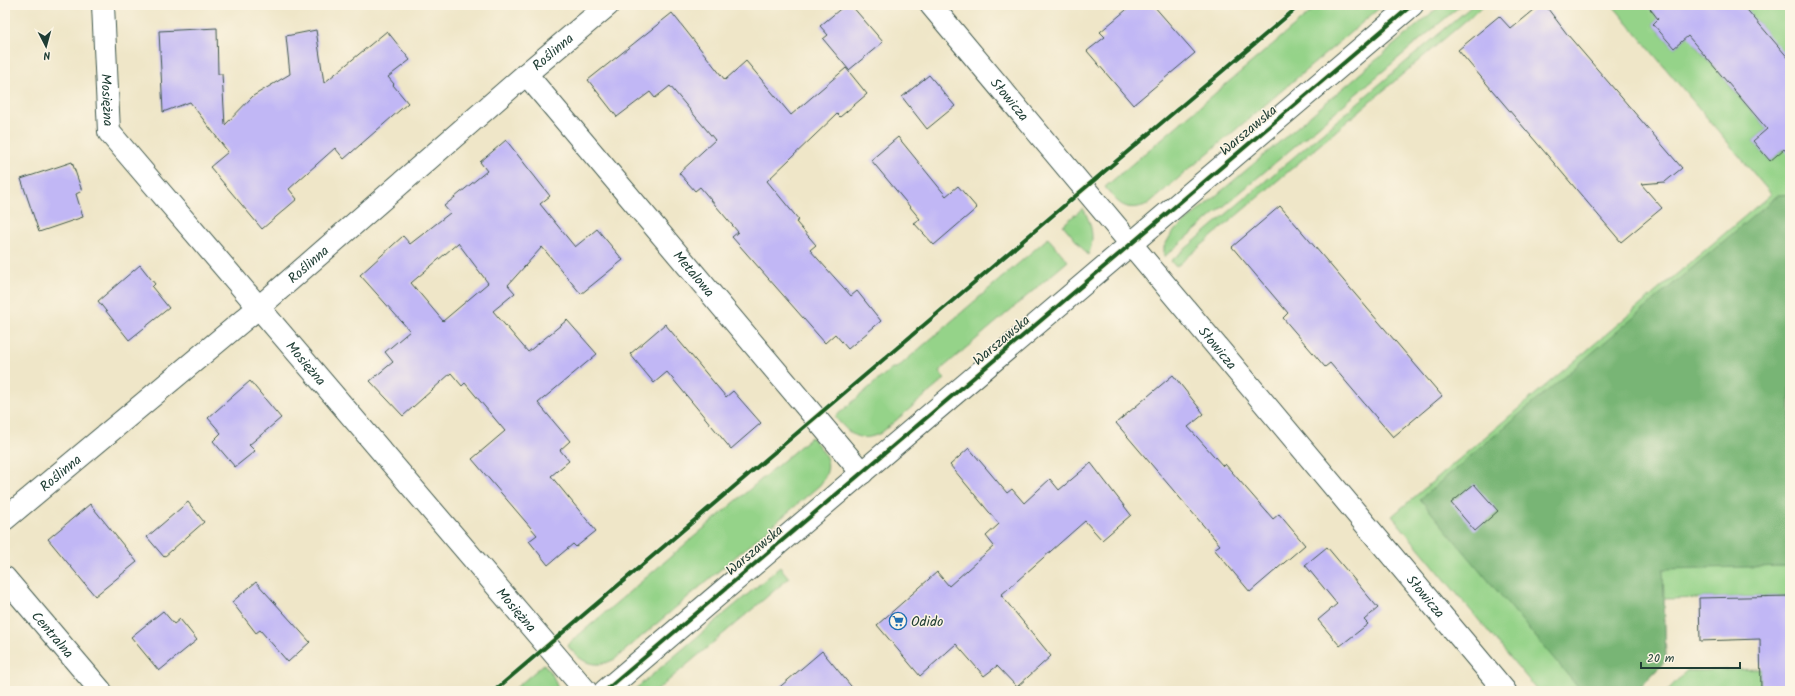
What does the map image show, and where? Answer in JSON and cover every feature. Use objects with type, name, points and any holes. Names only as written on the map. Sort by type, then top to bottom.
[{"type":"street","name":"Mosiężna","points":[[103,5],[109,132],[586,691]]},
{"type":"street","name":"Roślinna","points":[[5,519],[258,308],[526,74],[608,5]]},
{"type":"street","name":"Słowicza","points":[[931,5],[1505,691]]},
{"type":"street","name":"Warszawska","points":[[605,691],[1412,5]]},
{"type":"street","name":"Metalowa","points":[[526,74],[862,473]]},
{"type":"street","name":"Centralna","points":[[5,578],[101,691]]},
{"type":"green space","points":[[1319,5],[1383,5],[1148,204],[1134,208],[1128,207],[1114,198],[1105,187]]},
{"type":"green space","points":[[1441,5],[1461,5],[1164,257],[1164,247],[1172,233]]},
{"type":"green space","points":[[1473,5],[1484,5],[1176,267],[1171,261]]},
{"type":"green space","points":[[1615,5],[1647,5],[1658,19],[1653,24],[1674,48],[1715,13],[1695,45],[1767,129],[1753,141],[1770,161],[1790,144],[1790,596],[1664,599],[1666,660],[1637,691],[1538,691],[1392,516],[1771,194],[1614,7]]},
{"type":"green space","points":[[1790,5],[1790,53],[1786,56],[1744,6]]},
{"type":"green space","points":[[1790,194],[1790,566],[1663,569],[1666,660],[1637,691],[1581,691],[1420,499],[1778,195]]},
{"type":"green space","points":[[1083,208],[1092,231],[1092,243],[1088,255],[1063,225]]},
{"type":"green space","points":[[1048,238],[1068,261],[939,371],[945,379],[881,433],[866,438],[855,436],[835,417],[892,368],[897,368]]},
{"type":"green space","points":[[811,437],[821,449],[828,465],[825,478],[820,485],[615,659],[600,664],[594,664],[583,660],[572,651],[567,645]]},
{"type":"green space","points":[[780,567],[789,578],[656,691],[633,691]]},
{"type":"green space","points":[[544,664],[553,676],[559,691],[512,691]]},
{"type":"green space","points":[[1761,669],[1761,691],[1667,691],[1686,671]]},
{"type":"building","points":[[845,5],[851,5],[883,42],[849,70],[823,39],[828,35],[820,26]]},
{"type":"building","points":[[1132,5],[1153,5],[1195,53],[1133,105],[1087,51],[1105,37],[1100,32]]},
{"type":"building","points":[[1540,5],[1545,5],[1567,34],[1682,168],[1665,182],[1641,184],[1662,208],[1621,242],[1458,50],[1499,16],[1511,29]]},
{"type":"building","points":[[1647,5],[1743,5],[1790,60],[1790,156],[1784,149],[1770,161],[1753,141],[1767,129],[1688,36],[1674,48],[1653,24],[1658,19]]},
{"type":"building","points":[[672,13],[725,80],[746,61],[791,115],[846,68],[867,94],[840,117],[837,114],[767,181],[799,220],[796,222],[816,245],[810,250],[851,296],[857,291],[881,321],[848,349],[835,334],[825,343],[732,237],[738,232],[700,187],[695,191],[679,173],[715,140],[670,86],[655,98],[650,92],[617,117],[588,80]]},
{"type":"building","points":[[217,28],[218,74],[222,74],[225,125],[253,96],[290,74],[286,36],[316,30],[324,83],[387,31],[410,60],[388,77],[408,103],[344,159],[335,148],[289,189],[297,199],[262,229],[210,167],[228,152],[190,102],[163,112],[159,31]]},
{"type":"building","points":[[929,75],[955,106],[927,129],[902,97]]},
{"type":"building","points":[[898,137],[946,196],[958,186],[977,208],[934,245],[914,223],[920,219],[871,160]]},
{"type":"building","points":[[506,140],[550,196],[540,204],[575,247],[597,229],[623,260],[581,294],[542,247],[508,285],[515,293],[493,311],[528,352],[567,320],[597,354],[538,403],[570,441],[560,450],[569,461],[551,476],[596,531],[576,547],[573,544],[548,565],[529,541],[537,535],[472,459],[505,431],[465,383],[462,386],[451,373],[403,416],[370,381],[393,362],[385,352],[410,331],[360,275],[403,236],[410,244],[450,213],[444,206],[487,171],[480,162]],"holes":[[[458,243],[488,283],[443,321],[411,283]]]},
{"type":"building","points":[[72,162],[82,191],[76,194],[83,217],[39,232],[21,179]]},
{"type":"building","points":[[1280,206],[1442,396],[1393,437],[1330,363],[1325,367],[1283,318],[1288,313],[1232,247]]},
{"type":"building","points":[[140,265],[155,284],[152,287],[169,308],[129,340],[98,301]]},
{"type":"building","points":[[665,324],[726,397],[733,391],[761,423],[731,449],[667,372],[654,383],[630,354]]},
{"type":"building","points":[[1173,375],[1204,414],[1188,427],[1223,466],[1225,464],[1273,519],[1279,514],[1305,545],[1250,592],[1214,549],[1220,545],[1116,423]]},
{"type":"building","points":[[250,381],[281,418],[249,445],[255,451],[235,467],[213,441],[221,433],[208,418]]},
{"type":"building","points":[[969,448],[1007,493],[1012,489],[1024,503],[1050,479],[1059,490],[1091,463],[1131,515],[1102,540],[1085,521],[1001,595],[1051,656],[1017,687],[997,666],[984,676],[956,644],[920,676],[877,625],[937,572],[949,586],[994,546],[986,536],[999,524],[950,465]]},
{"type":"building","points":[[1474,484],[1498,511],[1475,531],[1451,503]]},
{"type":"building","points":[[188,502],[204,522],[164,557],[147,537]]},
{"type":"building","points":[[90,504],[137,562],[95,596],[48,539]]},
{"type":"building","points":[[1327,547],[1378,608],[1364,620],[1368,624],[1340,646],[1318,620],[1337,604],[1305,565]]},
{"type":"building","points":[[256,582],[310,642],[288,662],[260,630],[256,633],[232,602]]},
{"type":"building","points":[[1790,596],[1790,691],[1761,691],[1760,639],[1700,641],[1699,598]]},
{"type":"building","points":[[163,611],[174,624],[180,619],[197,640],[159,671],[131,637]]},
{"type":"building","points":[[822,651],[855,691],[775,691]]},
{"type":"cycle path","points":[[494,691],[1300,5]]},
{"type":"cycle path","points":[[605,691],[1412,5]]},
{"type":"place","name":"Odido","points":[[898,621]]}]
